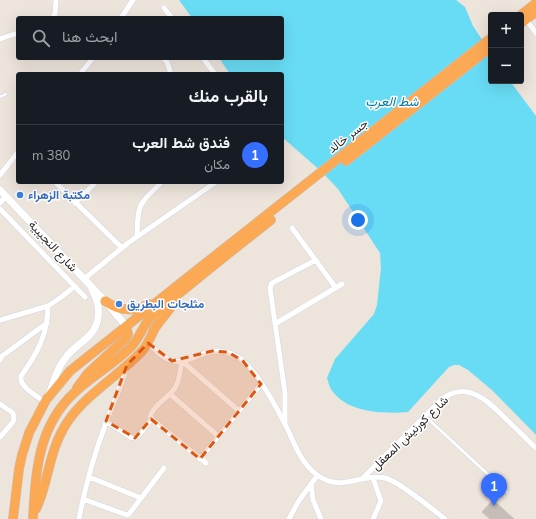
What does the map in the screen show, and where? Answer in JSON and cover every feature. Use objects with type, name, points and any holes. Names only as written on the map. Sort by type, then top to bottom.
[{"type":"highway","points":[[524,18],[536,1]]},
{"type":"highway","points":[[524,18],[536,12]]},
{"type":"highway","name":"جسر خالد","points":[[278,210],[488,40]]},
{"type":"highway","name":"جسر خالد","points":[[278,210],[490,48]]},
{"type":"highway","points":[[13,519],[22,455],[29,433],[45,401],[54,389],[78,364],[164,297],[205,268],[278,210]]},
{"type":"highway","points":[[33,517],[36,470],[43,445],[53,420],[63,405],[74,393],[131,347],[152,316],[179,294],[205,268]]},
{"type":"highway","points":[[33,517],[42,495],[56,443],[65,426],[77,410],[88,399],[139,355],[179,294]]},
{"type":"highway","points":[[105,301],[118,308],[132,310],[142,308],[164,297]]},
{"type":"highway","points":[[74,393],[80,382],[88,373],[125,339],[128,334],[126,326]]},
{"type":"main road","name":"شارع النجيبية","points":[[0,190],[105,301],[126,326]]},
{"type":"main road","points":[[45,401],[63,360],[90,335],[97,323],[98,305],[94,293],[85,280]]},
{"type":"street","points":[[54,16],[56,0]]},
{"type":"street","points":[[122,16],[133,0]]},
{"type":"street","points":[[164,8],[170,16]]},
{"type":"street","points":[[524,20],[536,33]]},
{"type":"street","points":[[0,39],[16,34]]},
{"type":"street","points":[[82,72],[91,60]]},
{"type":"street","points":[[165,60],[167,62],[169,72]]},
{"type":"street","points":[[204,60],[214,72]]},
{"type":"street","points":[[0,175],[16,155]]},
{"type":"street","points":[[57,184],[122,248]]},
{"type":"street","points":[[75,203],[94,184]]},
{"type":"street","points":[[137,237],[138,214],[141,203],[160,184]]},
{"type":"street","points":[[85,280],[122,248],[213,184]]},
{"type":"street","points":[[0,203],[6,196]]},
{"type":"street","points":[[0,210],[85,297]]},
{"type":"street","points":[[292,228],[336,288]]},
{"type":"street","points":[[285,426],[285,393],[270,285],[274,281],[316,260]]},
{"type":"street","points":[[275,324],[342,284]]},
{"type":"street","points":[[0,320],[48,306],[75,286]]},
{"type":"street","points":[[45,401],[23,385],[20,380],[21,376],[37,353],[47,323],[48,306]]},
{"type":"street","points":[[0,360],[2,356],[47,323]]},
{"type":"street","points":[[148,343],[167,360],[182,361],[212,351],[220,350],[228,352],[243,361],[261,384],[301,457],[317,476],[324,480],[339,484],[373,478],[392,480],[438,517],[445,519]]},
{"type":"street","points":[[106,421],[130,437],[135,438],[139,435],[151,419],[151,413],[175,388],[182,361]]},
{"type":"street","points":[[182,361],[239,411]]},
{"type":"street","points":[[79,519],[83,498],[106,421],[124,378],[127,365]]},
{"type":"street","points":[[200,458],[261,384]]},
{"type":"street","name":"شارع كورنيش المعقل","points":[[362,480],[445,396],[458,392],[470,392],[482,397],[536,448]]},
{"type":"street","points":[[170,394],[218,436]]},
{"type":"street","points":[[0,404],[12,413],[14,418],[13,422],[0,437]]},
{"type":"street","points":[[151,419],[206,463]]},
{"type":"street","points":[[83,498],[125,515],[129,514],[164,468]]},
{"type":"street","points":[[289,519],[298,502],[317,476]]},
{"type":"street","points":[[89,477],[141,498]]},
{"type":"street","points":[[373,478],[381,502],[373,519]]},
{"type":"street","points":[[311,484],[312,500],[321,519]]},
{"type":"lane","points":[[0,97],[6,94]]},
{"type":"lane","points":[[424,416],[507,492]]},
{"type":"highlighted area","points":[[148,343],[172,361],[212,351],[228,352],[243,361],[261,384],[200,459],[151,419],[135,438],[106,421],[127,365]]},
{"type":"water","name":"شط العرب","points":[[179,0],[456,0],[465,7],[473,26],[488,48],[488,84],[512,84],[536,116],[536,435],[493,391],[468,370],[459,365],[449,367],[408,412],[377,412],[355,407],[338,397],[331,389],[327,378],[335,359],[374,314],[377,305],[381,268],[380,253],[338,189],[323,173],[284,139],[284,72],[229,72],[220,60],[284,60],[284,16],[191,16]]},
{"type":"building","points":[[493,500],[514,519],[490,519],[482,512]]},
{"type":"place","name":"مكتبة الزهراء","points":[[20,195]]},
{"type":"place","name":"مثلجات البطريق","points":[[119,304]]},
{"type":"place","name":"فندق شط العرب","points":[[494,506]]}]
